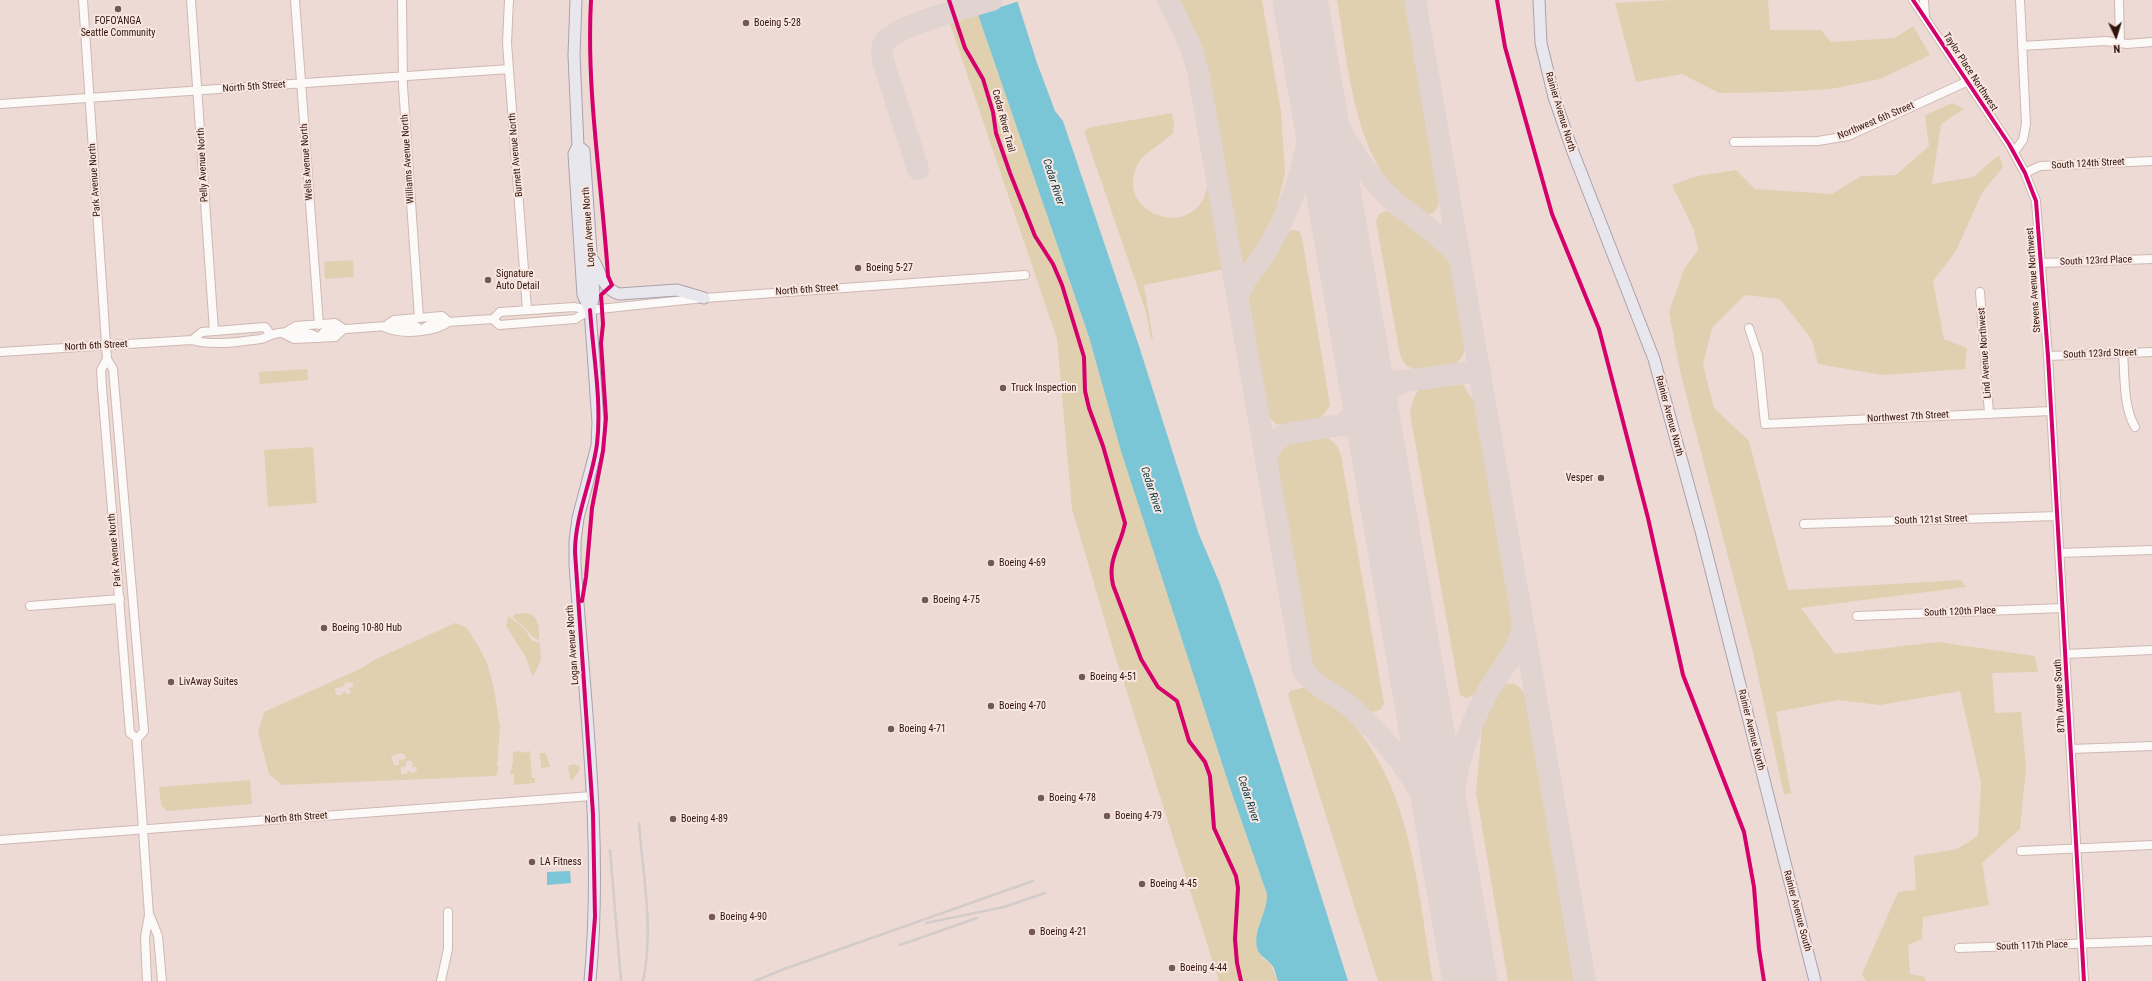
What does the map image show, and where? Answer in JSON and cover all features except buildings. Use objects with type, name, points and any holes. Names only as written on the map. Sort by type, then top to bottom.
[{"type":"main road","name":"Logan Avenue North","points":[[576,0],[574,62],[578,146],[574,154],[583,295],[590,310]]},
{"type":"main road","name":"Rainier Avenue North","points":[[1539,0],[1541,43],[1554,97],[1572,152],[1654,359],[1701,531],[1779,841]]},
{"type":"main road","name":"Logan Avenue North","points":[[578,146],[584,151],[594,295],[590,310],[598,422],[597,446],[578,518],[575,541],[575,565],[592,796],[595,917],[590,981]]},
{"type":"main road","points":[[591,256],[607,288],[613,292],[619,294],[677,290],[704,298]]},
{"type":"main road","name":"Rainier Avenue South","points":[[1779,841],[1815,981]]},
{"type":"street","name":"Park Avenue North","points":[[83,0],[107,359],[113,369],[144,731],[137,739]]},
{"type":"street","name":"Pelly Avenue North","points":[[192,0],[214,331]]},
{"type":"street","name":"Wells Avenue North","points":[[296,0],[319,325]]},
{"type":"street","name":"Williams Avenue North","points":[[402,0],[403,76],[418,318]]},
{"type":"street","name":"Burnett Avenue North","points":[[509,0],[507,43],[527,310]]},
{"type":"street","name":"Taylor Place Northwest","points":[[1913,0],[1966,82],[2014,152]]},
{"type":"street","points":[[1924,0],[1926,18]]},
{"type":"street","points":[[2014,152],[2023,140],[2026,128],[2020,0]]},
{"type":"street","points":[[2119,0],[2120,42]]},
{"type":"street","points":[[2022,46],[2106,41],[2152,42]]},
{"type":"street","name":"North 5th Street","points":[[0,104],[509,69]]},
{"type":"street","name":"Northwest 6th Street","points":[[1734,142],[1818,140],[1848,136],[1966,82]]},
{"type":"street","name":"Stevens Avenue Northwest","points":[[2014,152],[2026,174],[2036,201],[2051,411]]},
{"type":"street","name":"South 124th Street","points":[[2026,174],[2040,166],[2152,161]]},
{"type":"street","name":"South 123rd Place","points":[[2040,263],[2152,259]]},
{"type":"street","name":"North 6th Street","points":[[384,326],[395,332],[421,330],[440,328],[450,322],[493,319],[500,312],[574,306],[590,310],[704,298],[1025,275]]},
{"type":"street","name":"Lind Avenue Northwest","points":[[1980,292],[1989,414]]},
{"type":"street","name":"North 6th Street","points":[[493,319],[499,325],[575,319],[590,310]]},
{"type":"street","name":"North 6th Street","points":[[284,334],[294,339],[319,338],[335,336],[344,329],[384,326],[394,320],[442,316],[450,322]]},
{"type":"street","name":"North 6th Street","points":[[0,352],[192,340],[203,343],[262,339],[271,335],[284,334],[296,326],[335,323],[344,329]]},
{"type":"street","name":"North 6th Street","points":[[192,340],[202,332],[266,327],[271,335]]},
{"type":"street","name":"Northwest 7th Street","points":[[1749,328],[1758,355],[1765,424],[2051,411]]},
{"type":"street","name":"South 123rd Street","points":[[2048,356],[2152,352]]},
{"type":"street","points":[[2123,353],[2127,408],[2135,427]]},
{"type":"street","name":"Park Avenue North","points":[[107,359],[101,370],[102,387],[130,733],[137,739],[150,915],[158,936],[162,981]]},
{"type":"street","name":"87th Avenue South","points":[[2051,411],[2084,981]]},
{"type":"street","name":"South 121st Street","points":[[1804,524],[2057,516]]},
{"type":"street","points":[[2059,553],[2152,550]]},
{"type":"street","points":[[30,606],[120,599]]},
{"type":"street","name":"South 120th Place","points":[[1857,616],[2062,608]]},
{"type":"street","points":[[2066,654],[2152,650]]},
{"type":"street","points":[[2071,749],[2152,746]]},
{"type":"street","name":"North 8th Street","points":[[0,840],[592,796]]},
{"type":"street","points":[[2021,851],[2152,845]]},
{"type":"street","points":[[441,981],[448,949],[448,912]]},
{"type":"street","name":"Park Avenue North","points":[[147,981],[145,937],[150,915]]},
{"type":"street","name":"South 117th Place","points":[[1959,948],[2152,941]]},
{"type":"shaded area","points":[[1176,0],[1262,0],[1281,112],[1285,174],[1272,225],[1249,260],[1242,264],[1237,256],[1207,78],[1199,53]]},
{"type":"shaded area","points":[[1337,0],[1405,0],[1440,199],[1434,212],[1429,215],[1422,216],[1399,196],[1382,173],[1369,146],[1359,118],[1352,89]]},
{"type":"shaded area","points":[[1673,0],[1768,0],[1770,30],[1821,30],[1831,42],[1895,38],[1913,26],[1930,55],[1880,79],[1831,89],[1719,93],[1682,74],[1636,82],[1615,3]]},
{"type":"shaded area","points":[[978,14],[1089,337],[1148,532],[1230,788],[1267,894],[1268,904],[1259,924],[1262,958],[1270,963],[1278,981],[1219,981],[1115,655],[1072,509],[1057,339],[950,24]]},
{"type":"shaded area","points":[[1953,103],[1964,109],[1941,124],[1932,184],[1973,177],[1999,155],[2003,167],[1982,193],[1956,251],[1933,281],[1944,339],[1967,348],[1965,369],[1883,375],[1818,364],[1812,340],[1780,299],[1745,295],[1712,328],[1703,365],[1714,408],[1749,441],[1788,590],[1961,580],[1966,587],[1801,608],[1835,654],[1938,642],[2035,656],[2038,672],[1992,673],[1995,713],[2021,712],[2026,768],[2020,829],[1982,863],[1989,905],[1923,917],[1922,939],[1908,945],[1910,974],[1925,977],[1925,981],[1866,981],[1862,974],[1898,892],[1916,890],[1914,856],[1957,849],[1978,836],[1981,783],[1960,691],[1880,705],[1838,700],[1776,712],[1791,793],[1784,795],[1753,653],[1680,371],[1669,312],[1684,269],[1698,250],[1694,230],[1672,185],[1697,176],[1736,170],[1755,189],[1832,194],[1861,176],[1896,175],[1929,146],[1925,115]]},
{"type":"shaded area","points":[[1172,113],[1174,125],[1173,133],[1143,157],[1139,162],[1136,168],[1133,186],[1138,200],[1149,211],[1164,217],[1179,217],[1193,211],[1204,198],[1208,177],[1210,177],[1226,269],[1144,285],[1153,339],[1151,339],[1146,312],[1084,131],[1092,127]]},
{"type":"shaded area","points":[[1386,211],[1394,214],[1439,249],[1449,260],[1465,346],[1463,355],[1457,363],[1421,371],[1406,366],[1400,355],[1376,221],[1379,214]]},
{"type":"shaded area","points":[[1293,230],[1299,231],[1302,238],[1330,405],[1325,413],[1317,420],[1285,425],[1276,424],[1263,411],[1245,303],[1248,289],[1285,233]]},
{"type":"shaded area","points":[[353,260],[354,277],[325,279],[324,262]]},
{"type":"shaded area","points":[[307,369],[308,380],[260,384],[259,372]]},
{"type":"shaded area","points":[[1454,382],[1463,385],[1476,404],[1514,632],[1474,695],[1466,698],[1460,695],[1410,414],[1412,403],[1418,391],[1429,386]]},
{"type":"shaded area","points":[[1316,436],[1325,437],[1335,443],[1341,455],[1384,704],[1380,710],[1372,712],[1309,666],[1305,657],[1272,453],[1287,442]]},
{"type":"shaded area","points":[[313,447],[317,503],[268,507],[264,450]]},
{"type":"shaded area","points":[[525,613],[534,616],[536,619],[539,627],[539,640],[532,637],[530,633],[513,617],[515,614]]},
{"type":"shaded area","points":[[508,616],[525,629],[531,640],[540,643],[541,660],[533,677],[525,656],[506,626]]},
{"type":"shaded area","points":[[455,623],[467,628],[487,663],[494,688],[500,727],[497,766],[499,767],[496,776],[282,785],[269,774],[258,732],[264,712],[362,668],[374,660]],"holes":[[[346,682],[353,683],[353,687],[349,688],[351,693],[347,694],[344,691],[341,695],[336,695],[335,688],[343,687]],[[402,753],[406,758],[403,760],[399,759],[399,765],[394,765],[391,756]],[[410,760],[413,763],[412,767],[416,767],[417,771],[413,773],[408,771],[406,774],[401,774],[401,767],[406,767],[406,762]]]},
{"type":"shaded area","points":[[1504,684],[1516,685],[1521,688],[1525,694],[1574,981],[1508,981],[1476,792],[1482,728],[1490,703],[1497,689]]},
{"type":"shaded area","points":[[1305,687],[1313,690],[1349,719],[1373,752],[1389,781],[1401,813],[1410,846],[1417,879],[1433,981],[1378,981],[1288,695],[1290,691]]},
{"type":"shaded area","points":[[521,751],[522,753],[530,751],[532,778],[535,778],[535,783],[514,785],[514,774],[510,774],[513,761],[513,752]]},
{"type":"shaded area","points":[[540,753],[546,753],[550,767],[541,768]]},
{"type":"shaded area","points":[[574,764],[580,767],[578,773],[571,781],[568,766]]},
{"type":"shaded area","points":[[250,780],[252,804],[167,811],[161,805],[159,787]]},
{"type":"water","name":"Cedar River","points":[[973,0],[1017,0],[1037,63],[1055,111],[1063,121],[1139,346],[1198,532],[1220,584],[1253,680],[1348,981],[1278,981],[1272,966],[1258,951],[1256,941],[1257,934],[1267,901],[1267,894],[1230,788],[1121,451],[1089,337]]},
{"type":"water","points":[[570,871],[571,883],[547,885],[547,872]]},
{"type":"pier","points":[[971,0],[1019,0],[1019,1],[976,15]]},
{"type":"taxiway","points":[[918,169],[883,61],[883,45],[891,36],[917,23],[992,0]]},
{"type":"taxiway","points":[[1168,0],[1191,47],[1198,71],[1303,670],[1313,681],[1353,709],[1372,727],[1402,763],[1425,801],[1443,845],[1451,870]]},
{"type":"taxiway","points":[[1415,0],[1585,981]]},
{"type":"taxiway","points":[[1311,57],[1331,111],[1349,145],[1371,177],[1392,200],[1448,245],[1460,261]]},
{"type":"taxiway","points":[[1238,301],[1242,286],[1270,245],[1297,185],[1303,164],[1310,122],[1312,78]]},
{"type":"taxiway","points":[[1361,347],[1370,365],[1383,377],[1396,382],[1480,371]]},
{"type":"taxiway","points":[[1374,428],[1381,400],[1390,390],[1403,382]]},
{"type":"taxiway","points":[[1340,425],[1352,418],[1360,408],[1367,383]]},
{"type":"taxiway","points":[[1266,463],[1270,449],[1282,436],[1340,425],[1353,427],[1363,432],[1378,452]]},
{"type":"taxiway","points":[[1451,851],[1451,817],[1454,786],[1466,740],[1485,697],[1518,643],[1523,625]]},
{"type":"runway","points":[[1300,0],[1470,981]]},
{"type":"railway","points":[[639,824],[648,923],[648,943],[643,981]]},
{"type":"railway","points":[[610,850],[621,981]]},
{"type":"railway","points":[[755,981],[784,969],[1033,881]]},
{"type":"railway","points":[[926,923],[1004,907],[1045,893]]},
{"type":"railway","points":[[900,945],[977,918]]},
{"type":"cycle path","points":[[582,601],[586,577],[592,508],[603,451],[606,418],[601,343],[603,324],[601,295],[612,285],[608,276],[595,138],[591,69],[591,0]]},
{"type":"cycle path","name":"Cedar River Trail","points":[[949,0],[965,48],[983,79],[993,112],[996,133],[1010,173],[1035,236],[1053,264],[1062,285],[1084,357],[1085,391],[1089,408],[1103,446],[1125,523],[1113,560],[1113,585],[1141,659],[1158,687],[1177,701],[1189,741],[1205,762],[1210,776],[1214,828],[1236,876],[1238,888],[1235,939],[1237,963],[1241,981]]},
{"type":"cycle path","points":[[1497,0],[1505,47],[1552,214],[1599,329],[1648,518],[1683,675],[1744,832],[1754,887],[1759,949],[1764,981]]},
{"type":"cycle path","points":[[1913,0],[2009,144],[2025,173],[2036,201],[2048,356],[2084,981]]},
{"type":"cycle path","points":[[590,310],[598,394],[598,428],[595,458],[578,525],[575,552],[593,814],[595,917],[590,981]]},
{"type":"place","name":"FOFO'ANGA Seattle Community","points":[[118,9]]},
{"type":"place","name":"Boeing 5-28","points":[[746,23]]},
{"type":"place","name":"Boeing 5-27","points":[[858,268]]},
{"type":"place","name":"Signature Auto Detail","points":[[488,280]]},
{"type":"place","name":"Truck Inspection","points":[[1003,388]]},
{"type":"place","name":"Vesper","points":[[1601,478]]},
{"type":"place","name":"Boeing 4-69","points":[[991,563]]},
{"type":"place","name":"Boeing 4-75","points":[[925,600]]},
{"type":"place","name":"Boeing 10-80 Hub","points":[[324,628]]},
{"type":"place","name":"Boeing 4-51","points":[[1082,677]]},
{"type":"place","name":"LivAway Suites","points":[[171,682]]},
{"type":"place","name":"Boeing 4-70","points":[[991,706]]},
{"type":"place","name":"Boeing 4-71","points":[[891,729]]},
{"type":"place","name":"Boeing 4-78","points":[[1041,798]]},
{"type":"place","name":"Boeing 4-79","points":[[1107,816]]},
{"type":"place","name":"Boeing 4-89","points":[[673,819]]},
{"type":"place","name":"LA Fitness","points":[[532,862]]},
{"type":"place","name":"Boeing 4-45","points":[[1142,884]]},
{"type":"place","name":"Boeing 4-90","points":[[712,917]]},
{"type":"place","name":"Boeing 4-21","points":[[1032,932]]},
{"type":"place","name":"Boeing 4-44","points":[[1172,968]]}]
